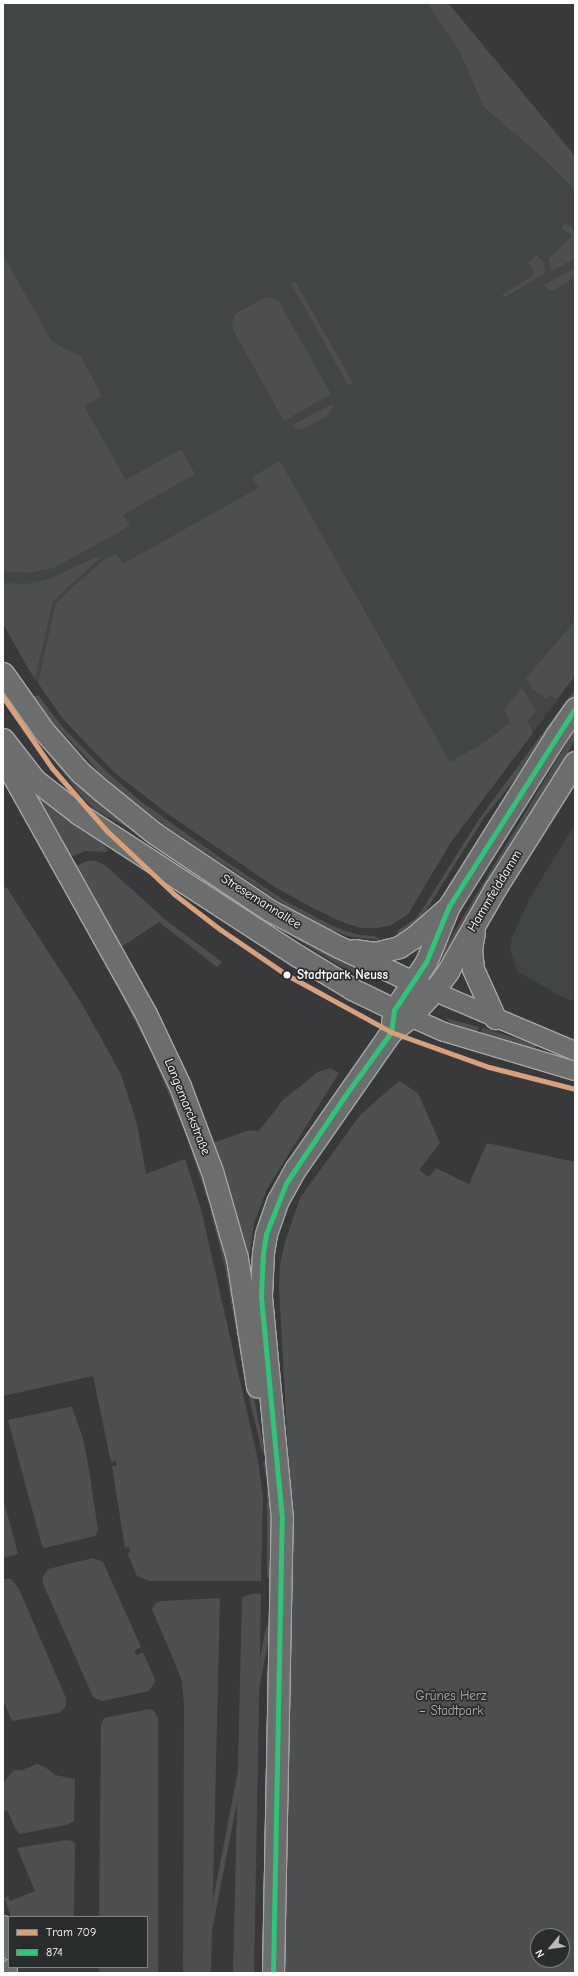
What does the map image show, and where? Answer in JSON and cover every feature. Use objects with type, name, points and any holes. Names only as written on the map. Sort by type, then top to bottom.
[{"type":"main road","name":"Stresemannallee","points":[[3,673],[44,731],[80,772],[154,833],[269,910],[339,947],[413,982]]},
{"type":"main road","points":[[413,982],[426,962],[449,906],[557,734],[575,708]]},
{"type":"main road","name":"Stresemannallee","points":[[3,739],[35,780],[79,814],[298,956],[352,989],[402,1014]]},
{"type":"main road","name":"Langemarckstraße","points":[[3,758],[146,1014],[180,1086],[197,1128],[212,1170],[236,1258],[252,1362],[280,1489]]},
{"type":"main road","name":"Hammfelddamm","points":[[402,1014],[433,992],[448,971],[476,921],[575,762]]},
{"type":"main road","points":[[339,947],[364,952],[387,952],[414,938],[449,906]]},
{"type":"main road","points":[[476,921],[471,949],[472,969],[495,1018]]},
{"type":"main road","name":"Langemarckstraße","points":[[273,1973],[282,1527],[280,1489],[261,1295],[262,1253],[266,1234],[278,1200],[293,1173],[391,1032],[402,1014],[413,982]]},
{"type":"street","name":"Stresemannallee","points":[[413,982],[433,992],[575,1051]]},
{"type":"street","name":"Stresemannallee","points":[[402,1014],[444,1032],[575,1071]]},
{"type":"street","points":[[3,1923],[8,1946]]},
{"type":"shaded area","points":[[3,3],[448,3],[575,156],[575,676],[451,842],[408,914],[391,925],[377,928],[361,928],[340,921],[278,889],[168,814],[115,773],[63,719],[28,669],[3,624]]},
{"type":"shaded area","points":[[575,824],[575,1002],[560,996],[517,971],[510,948],[512,937],[531,896]]},
{"type":"green space","points":[[427,3],[448,3],[575,156],[575,190],[542,157],[484,107],[459,50]]},
{"type":"green space","points":[[564,224],[569,225],[575,232],[575,258],[551,272],[549,259],[572,236],[562,228]]},
{"type":"green space","points":[[3,255],[51,340],[65,349],[80,355],[102,396],[84,406],[126,480],[181,449],[195,474],[123,515],[130,526],[54,568],[28,573],[3,571]]},
{"type":"green space","points":[[536,255],[543,261],[545,270],[543,275],[503,298],[502,295],[532,276],[533,270],[528,263]]},
{"type":"green space","points":[[575,268],[575,277],[552,291],[543,285]]},
{"type":"green space","points":[[291,283],[296,283],[353,383],[348,385]]},
{"type":"green space","points":[[267,297],[273,298],[279,302],[331,394],[284,421],[233,330],[232,322],[235,314]]},
{"type":"green space","points":[[332,404],[333,407],[327,416],[302,430],[291,426]]},
{"type":"green space","points":[[280,461],[450,762],[485,742],[510,723],[504,709],[522,688],[536,711],[527,721],[533,733],[451,842],[408,914],[391,925],[377,928],[361,928],[340,921],[311,907],[278,889],[168,814],[115,773],[63,719],[38,683],[56,603],[76,584],[105,559],[116,554],[123,564],[258,488],[252,477]]},
{"type":"green space","points":[[94,558],[100,558],[53,601],[35,679],[3,624],[3,583],[26,584],[50,579]]},
{"type":"green space","points":[[575,621],[575,676],[557,699],[550,695],[546,699],[532,689],[526,678]]},
{"type":"green space","points":[[575,689],[575,696],[530,760],[484,818],[425,912],[417,923],[397,936],[398,930],[416,918],[479,819]]},
{"type":"green space","points":[[33,696],[39,696],[60,724],[105,770],[139,800],[218,856],[285,901],[327,923],[345,931],[361,935],[374,936],[381,940],[351,937],[329,929],[294,911],[160,822],[120,791],[99,772],[50,719]]},
{"type":"green space","points":[[575,729],[575,739],[561,766],[443,959],[439,957]]},
{"type":"green space","points":[[32,733],[61,764],[369,977],[367,980],[337,964],[272,924],[134,831],[95,810],[83,798]]},
{"type":"green space","points":[[19,774],[98,838],[108,850],[106,852],[85,851],[66,859]]},
{"type":"green space","points":[[87,861],[97,861],[106,866],[168,922],[222,962],[217,967],[159,922],[118,949],[71,868]]},
{"type":"green space","points":[[63,872],[133,1005],[172,1088],[213,1201],[208,1202],[187,1138],[151,1052],[100,954],[56,875]]},
{"type":"green space","points":[[3,886],[7,888],[82,1004],[121,1074],[137,1124],[146,1174],[185,1159],[201,1209],[258,1460],[263,1497],[261,1581],[149,1581],[137,1576],[127,1553],[130,1552],[129,1547],[125,1548],[112,1466],[117,1466],[116,1461],[111,1462],[93,1376],[3,1396]]},
{"type":"green space","points":[[446,1018],[479,1027],[477,1032],[451,1024]]},
{"type":"green space","points":[[483,1028],[538,1046],[532,1049],[481,1033]]},
{"type":"green space","points":[[330,1068],[339,1073],[267,1189],[254,1223],[250,1253],[244,1255],[210,1144],[250,1130],[259,1131],[283,1100],[318,1072]]},
{"type":"green space","name":"Grünes Herz – Stadtpark","points":[[399,1081],[418,1093],[440,1143],[419,1170],[429,1177],[436,1168],[469,1184],[487,1143],[575,1162],[575,1973],[284,1973],[292,1523],[279,1288],[280,1265],[285,1242],[300,1198],[360,1115]]},
{"type":"green space","points":[[215,1208],[221,1231],[265,1452],[262,1452],[244,1376],[225,1268],[210,1209]]},
{"type":"green space","points":[[72,1407],[83,1438],[98,1530],[95,1536],[45,1548],[42,1546],[8,1420]]},
{"type":"green space","points":[[266,1458],[272,1489],[272,1578],[267,1577],[267,1483],[263,1463]]},
{"type":"green space","points":[[3,1498],[18,1554],[3,1558]]},
{"type":"green space","points":[[93,1558],[103,1562],[141,1647],[134,1651],[137,1655],[143,1652],[154,1677],[155,1682],[149,1691],[102,1701],[93,1697],[44,1586],[42,1578],[48,1569]]},
{"type":"green space","points":[[3,1579],[11,1579],[19,1589],[66,1698],[66,1706],[59,1713],[12,1721],[3,1700]]},
{"type":"green space","points":[[252,1594],[261,1594],[254,1973],[233,1973],[242,1597]]},
{"type":"green space","points":[[220,1598],[211,1973],[183,1973],[184,1703],[181,1678],[152,1609],[156,1603],[162,1601]]},
{"type":"green space","points":[[266,1627],[271,1628],[205,1968],[200,1967]]},
{"type":"green space","points":[[150,1709],[153,1710],[158,1718],[158,1973],[99,1973],[99,1968],[148,1968],[148,1916],[99,1916],[101,1725],[104,1718]]},
{"type":"green space","points":[[37,1764],[45,1767],[55,1775],[75,1779],[74,1821],[66,1825],[20,1834],[16,1830],[7,1810],[3,1812],[3,1783],[14,1770],[22,1770]]},
{"type":"green space","points":[[67,1840],[72,1841],[75,1844],[74,1916],[11,1916],[4,1898],[8,1896],[10,1901],[35,1891],[17,1848]]},
{"type":"tram line","name":"709","points":[[3,697],[52,768],[107,831],[174,894],[221,930],[287,975],[391,1032],[489,1067],[575,1089]]},
{"type":"transit line","name":"874","points":[[273,1973],[282,1519],[261,1295],[263,1253],[266,1234],[286,1183],[344,1097],[391,1032],[394,1010],[426,962],[449,906],[575,708]]},
{"type":"place","name":"Stadtpark Neuss","points":[[287,975]]}]
